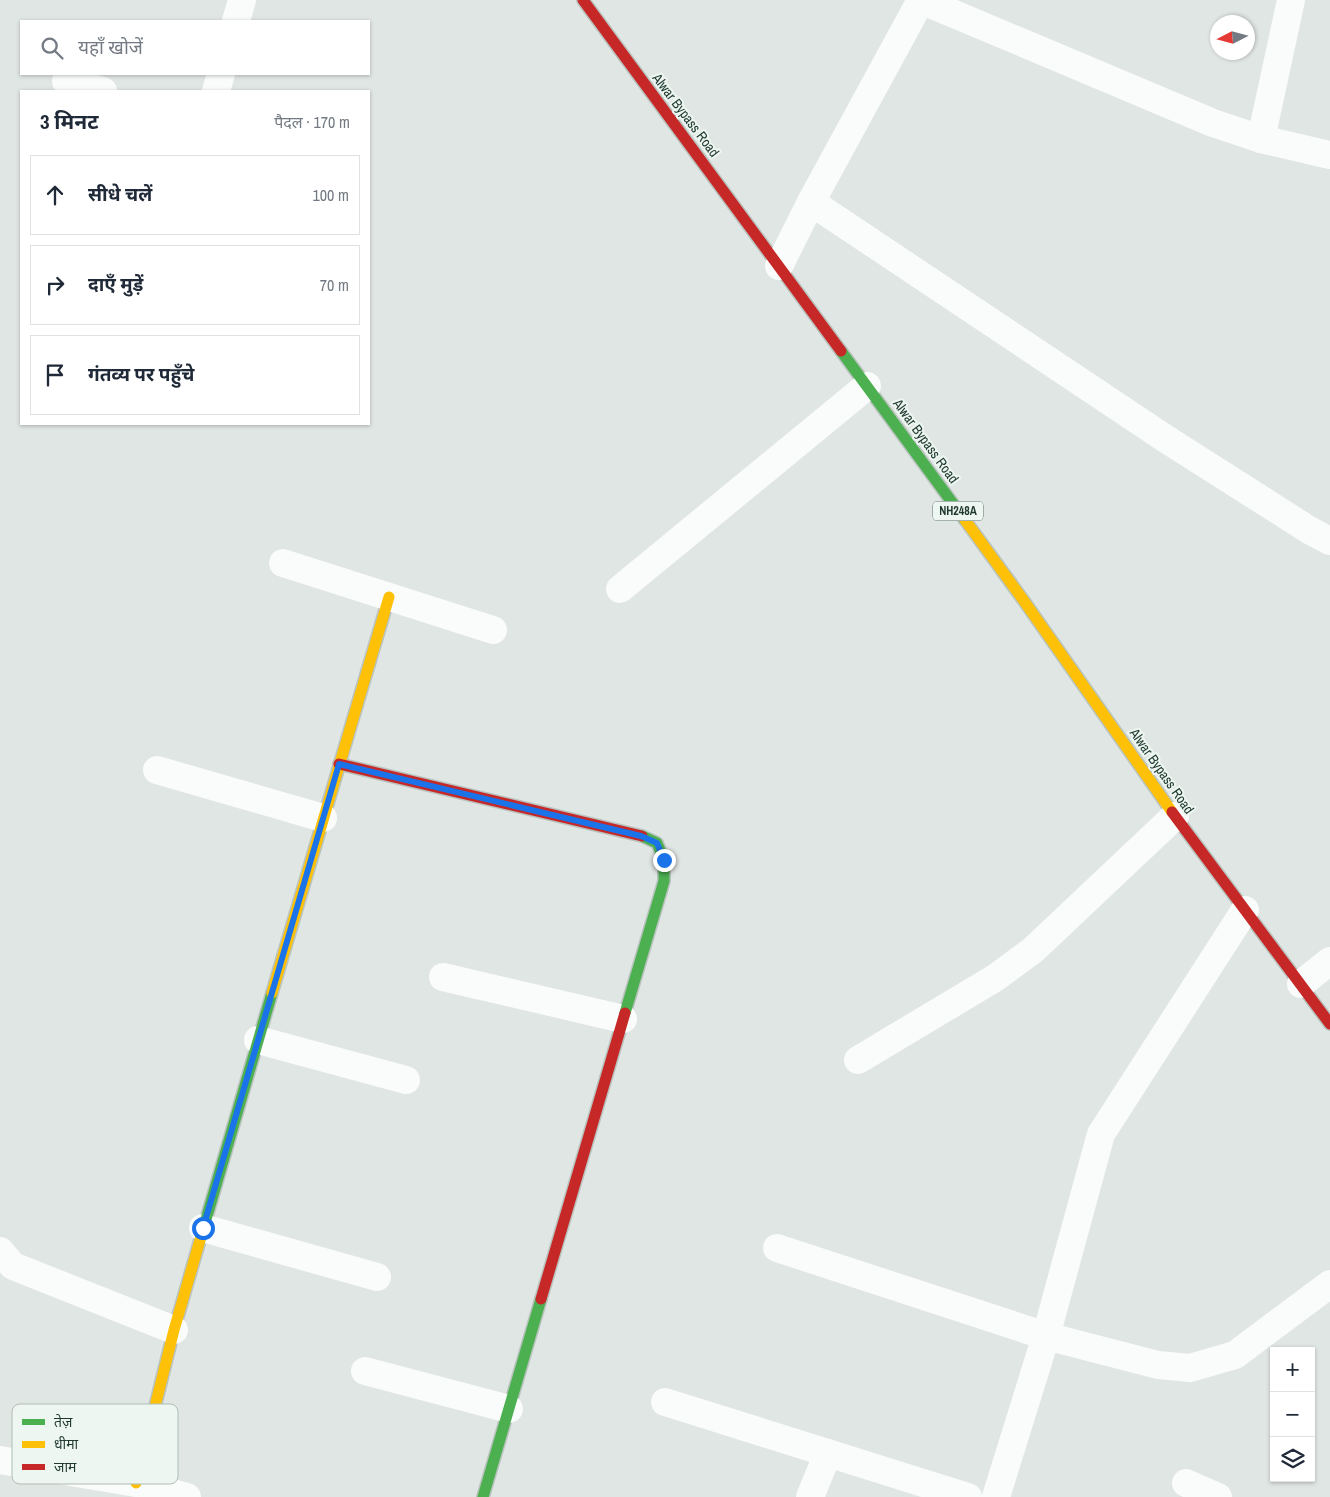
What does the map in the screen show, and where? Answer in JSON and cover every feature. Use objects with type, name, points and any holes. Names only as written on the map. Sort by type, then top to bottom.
[{"type":"main road","name":"Alwar Bypass Road","points":[[583,0],[1024,602],[1175,816],[1330,1024]]},
{"type":"main road","points":[[156,1404],[203,1228],[389,597]]},
{"type":"main road","points":[[339,764],[641,836],[657,843],[664,860],[664,880],[483,1497]]},
{"type":"street","points":[[236,20],[242,0]]},
{"type":"street","points":[[779,266],[811,202],[921,0],[1213,123],[1262,139],[1330,155]]},
{"type":"street","points":[[1262,139],[1291,0]]},
{"type":"street","points":[[216,90],[221,75]]},
{"type":"street","points":[[66,81],[98,90]]},
{"type":"street","points":[[811,202],[1166,440],[1309,530],[1330,541]]},
{"type":"street","points":[[620,589],[867,386]]},
{"type":"street","points":[[283,563],[493,630]]},
{"type":"street","points":[[157,770],[323,818]]},
{"type":"street","points":[[858,1060],[995,978],[1033,950],[1175,816]]},
{"type":"street","points":[[996,1497],[1046,1336],[1101,1134],[1245,910]]},
{"type":"street","points":[[1301,984],[1330,961]]},
{"type":"street","points":[[443,977],[623,1019]]},
{"type":"street","points":[[258,1040],[406,1080]]},
{"type":"street","points":[[203,1228],[377,1277]]},
{"type":"street","points":[[777,1248],[1046,1336],[1158,1365],[1190,1368],[1236,1355],[1330,1284]]},
{"type":"street","points":[[0,1251],[13,1266],[174,1330]]},
{"type":"street","points":[[365,1371],[509,1409]]},
{"type":"street","points":[[665,1402],[968,1497]]},
{"type":"street","points":[[810,1497],[828,1453]]},
{"type":"street","points":[[1186,1483],[1218,1497]]},
{"type":"street","points":[[140,1484],[186,1497]]},
{"type":"traffic: fast","points":[[841,351],[965,520]]},
{"type":"traffic: fast","points":[[625,1013],[664,881],[664,860],[657,843],[642,836]]},
{"type":"traffic: fast","points":[[200,1240],[272,993]]},
{"type":"traffic: fast","points":[[483,1497],[541,1299]]},
{"type":"traffic: slow","points":[[965,520],[1172,812]]},
{"type":"traffic: slow","points":[[272,993],[389,597]]},
{"type":"traffic: slow","points":[[156,1404],[174,1330],[200,1240]]},
{"type":"traffic: jam","points":[[583,0],[841,351]]},
{"type":"traffic: jam","points":[[339,764],[642,836]]},
{"type":"traffic: jam","points":[[1172,812],[1330,1024]]},
{"type":"traffic: jam","points":[[541,1299],[625,1013]]},
{"type":"route","points":[[203,1228],[339,764],[641,836],[657,843],[664,860]]}]
